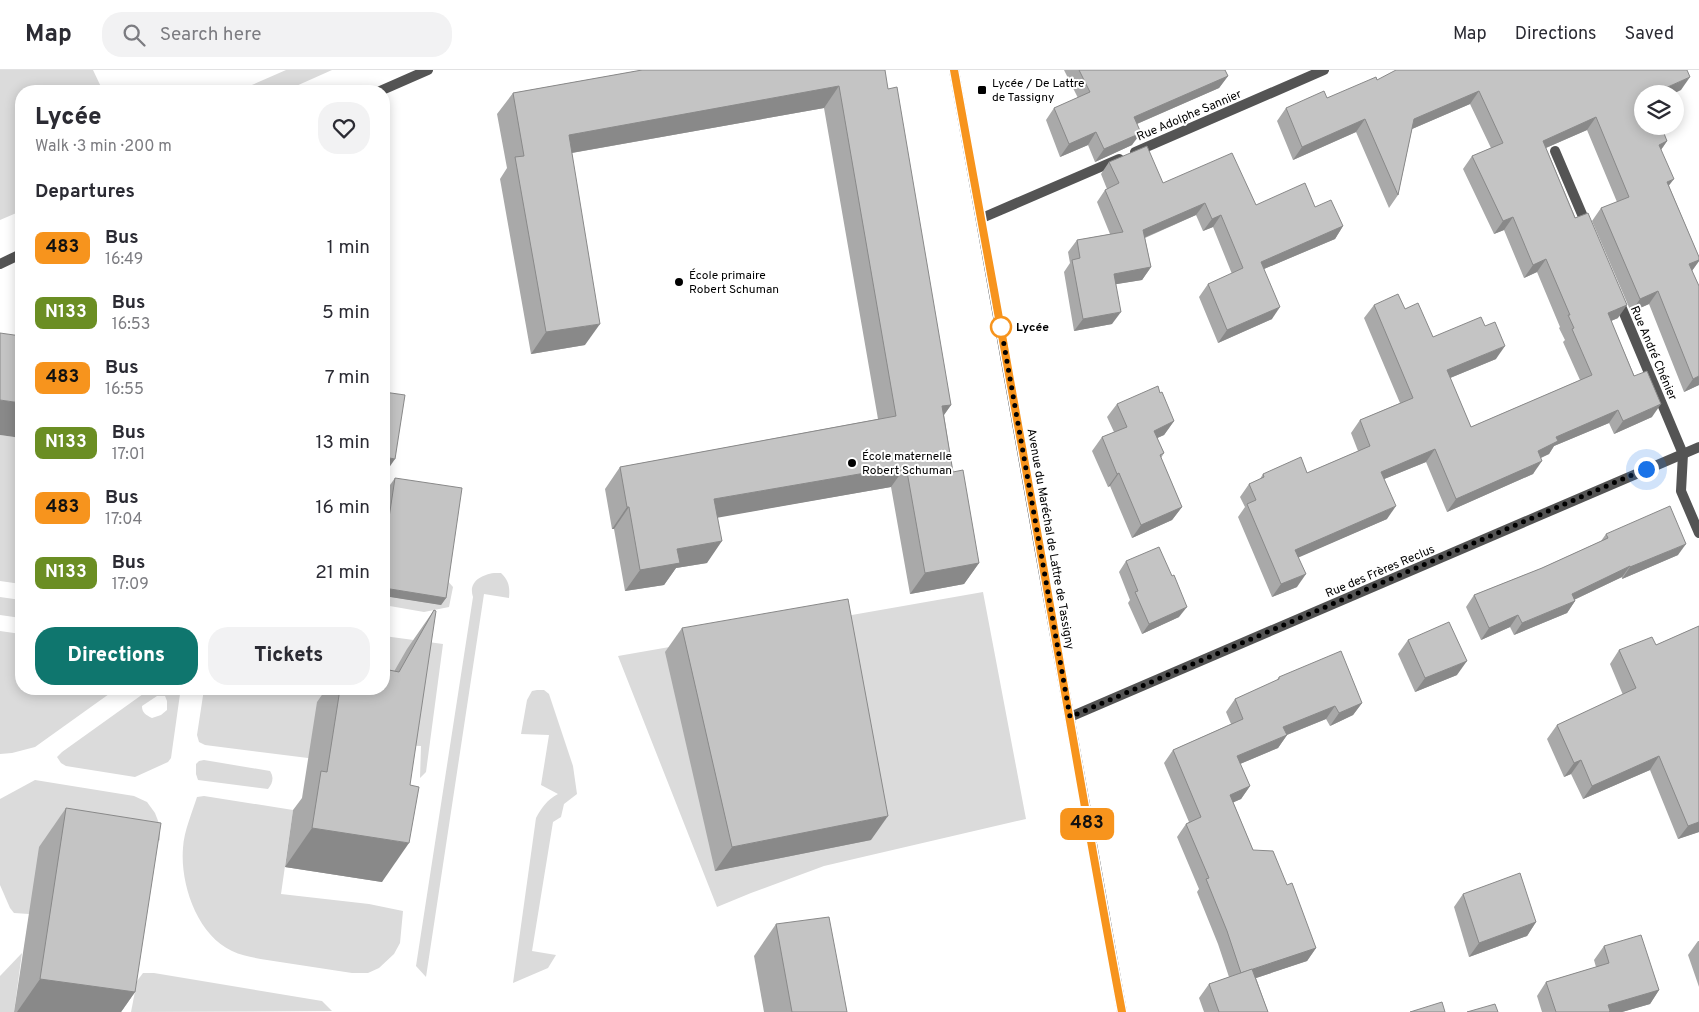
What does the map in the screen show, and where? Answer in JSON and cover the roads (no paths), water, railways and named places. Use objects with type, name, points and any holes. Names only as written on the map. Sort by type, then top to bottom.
[{"type":"street","points":[[390,87],[428,70]]},
{"type":"street","name":"Avenue du Maréchal de Lattre de Tassigny","points":[[954,70],[982,218],[1122,1012]]},
{"type":"street","name":"Rue Adolphe Sannier","points":[[982,218],[1324,70]]},
{"type":"street","points":[[1555,151],[1590,233]]},
{"type":"street","points":[[0,264],[15,257]]},
{"type":"street","name":"Rue André Chénier","points":[[1613,288],[1683,454]]},
{"type":"street","name":"Rue des Frères Reclus","points":[[1070,717],[1699,447]]},
{"type":"street","points":[[1683,454],[1681,492],[1699,532]]},
{"type":"place","name":"Lycée / De Lattre de Tassigny","points":[[982,90]]},
{"type":"place","name":"École primaire Robert Schuman","points":[[679,282]]},
{"type":"place","name":"Lycée","points":[[1001,327]]},
{"type":"place","name":"École maternelle Robert Schuman","points":[[852,463]]}]
